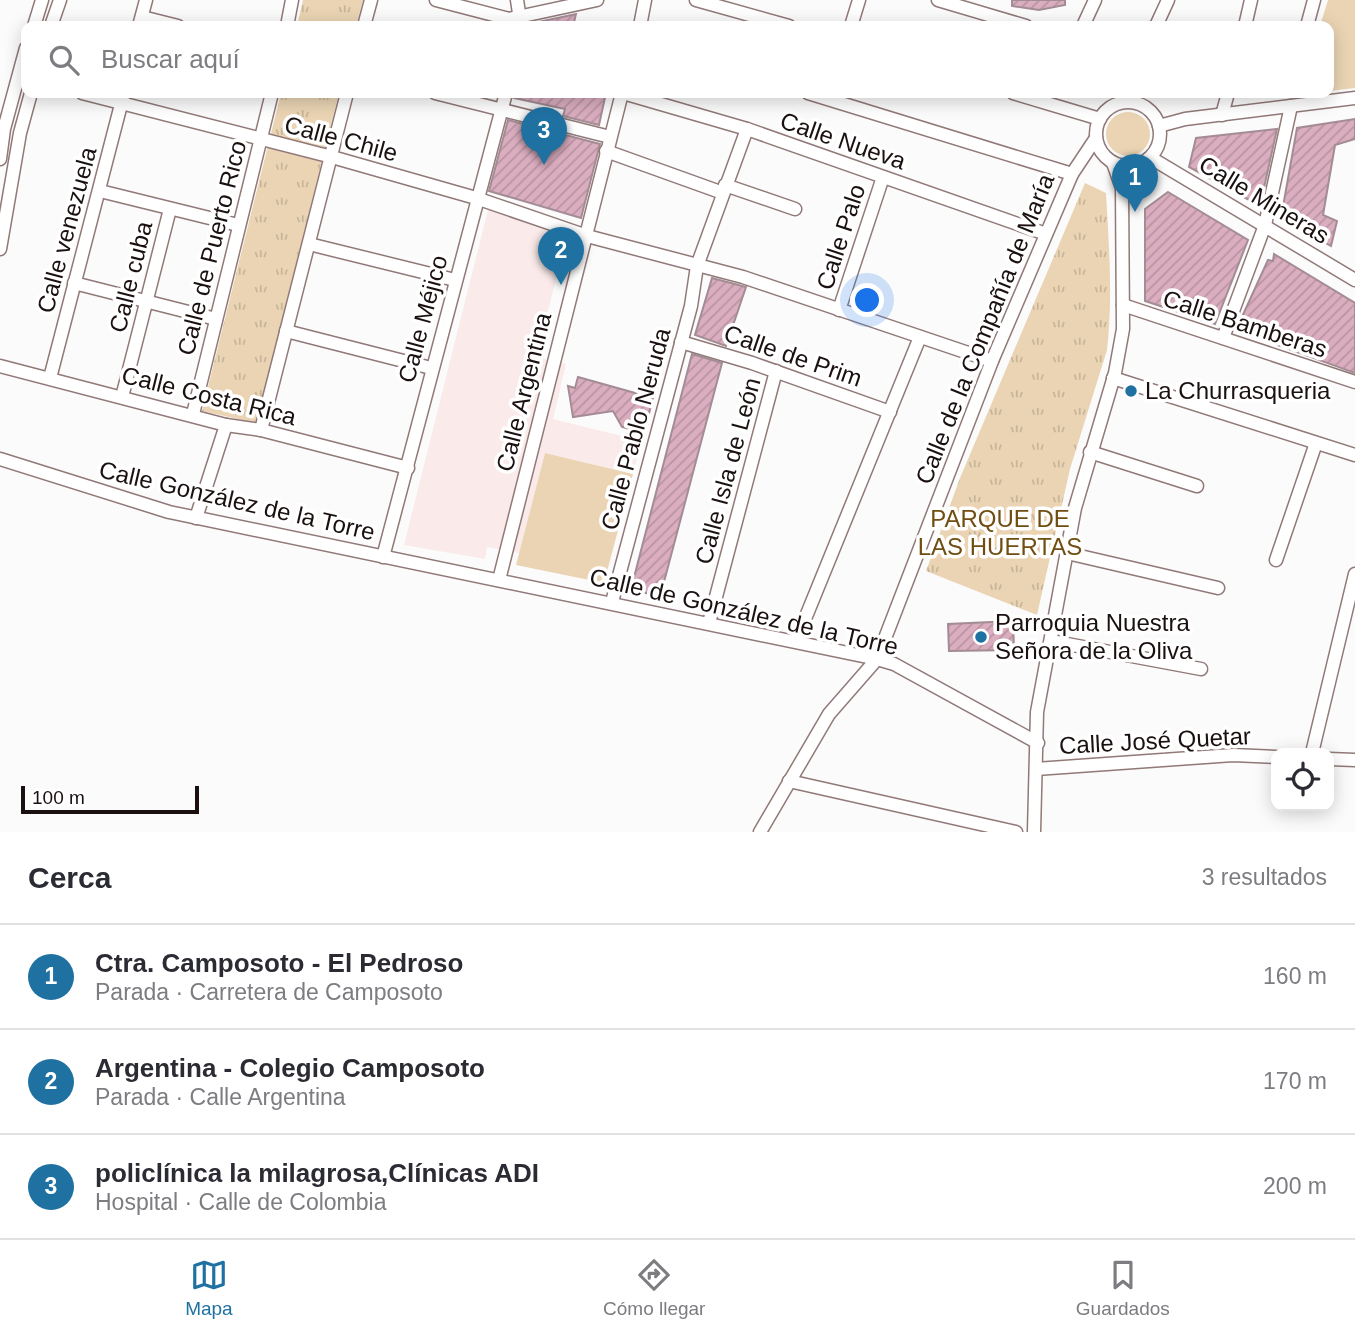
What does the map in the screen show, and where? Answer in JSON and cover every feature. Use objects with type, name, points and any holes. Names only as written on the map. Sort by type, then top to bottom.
[{"type":"street","points":[[35,21],[42,0]]},
{"type":"street","points":[[53,21],[60,0]]},
{"type":"street","points":[[140,21],[146,0]]},
{"type":"street","points":[[288,21],[292,0]]},
{"type":"street","points":[[365,21],[371,0]]},
{"type":"street","points":[[436,0],[521,21],[597,0]]},
{"type":"street","points":[[517,0],[521,21]]},
{"type":"street","points":[[641,21],[645,0]]},
{"type":"street","points":[[696,0],[771,21]]},
{"type":"street","points":[[853,21],[859,0]]},
{"type":"street","points":[[939,0],[1009,21]]},
{"type":"street","points":[[1085,21],[1095,0]]},
{"type":"street","points":[[1158,21],[1168,0]]},
{"type":"street","points":[[1246,21],[1251,0]]},
{"type":"street","points":[[1308,21],[1314,0]]},
{"type":"street","points":[[0,159],[4,129],[21,66]]},
{"type":"street","points":[[0,249],[30,98]]},
{"type":"street","name":"Calle Chile","points":[[123,98],[261,140],[476,198],[587,236],[743,277],[992,361]]},
{"type":"street","name":"Calle venezuela","points":[[50,378],[123,98]]},
{"type":"street","name":"Calle de Puerto Rico","points":[[192,414],[271,98]]},
{"type":"street","points":[[261,430],[346,98]]},
{"type":"street","points":[[455,98],[610,137]]},
{"type":"street","name":"Calle Méjico","points":[[383,557],[476,198],[505,98]]},
{"type":"street","name":"Calle Argentina","points":[[499,580],[622,98]]},
{"type":"street","name":"Calle Nueva","points":[[640,98],[747,129],[1046,234]]},
{"type":"street","points":[[824,98],[1072,174]]},
{"type":"street","points":[[1030,98],[1100,119]]},
{"type":"street","points":[[1034,832],[1037,712],[1067,553],[1090,452],[1113,378],[1123,329],[1122,188],[1113,163],[1105,156],[1096,138],[1100,119],[1118,98]]},
{"type":"street","points":[[1140,98],[1143,106]]},
{"type":"street","points":[[1222,115],[1227,98]]},
{"type":"street","points":[[1159,125],[1289,102],[1355,98]]},
{"type":"street","points":[[1112,107],[1128,102],[1143,106],[1155,116],[1159,125],[1159,143],[1150,158],[1133,166],[1113,163]]},
{"type":"street","points":[[1223,338],[1265,225],[1289,102]]},
{"type":"street","name":"Calle Pablo Neruda","points":[[612,602],[681,342],[697,266],[747,129]]},
{"type":"street","name":"Calle de la Compañía de María","points":[[760,832],[829,714],[877,659],[992,361],[1072,174],[1096,138]]},
{"type":"street","points":[[606,151],[795,209]]},
{"type":"street","name":"Calle Mineras","points":[[1150,158],[1355,280]]},
{"type":"street","points":[[1122,188],[1133,166]]},
{"type":"street","name":"Calle Palo","points":[[839,310],[884,177]]},
{"type":"street","points":[[100,191],[238,225]]},
{"type":"street","name":"Calle cuba","points":[[122,397],[170,209]]},
{"type":"street","points":[[309,244],[455,280]]},
{"type":"street","points":[[74,283],[216,319]]},
{"type":"street","name":"Calle Bamberas","points":[[1123,305],[1355,382]]},
{"type":"street","points":[[286,331],[431,368]]},
{"type":"street","points":[[796,640],[920,337]]},
{"type":"street","name":"Calle de Prim","points":[[681,342],[776,371],[890,412]]},
{"type":"street","name":"Calle Costa Rica","points":[[0,366],[226,425],[261,430],[408,468]]},
{"type":"street","name":"Calle Isla de León","points":[[709,623],[776,371]]},
{"type":"street","points":[[1113,378],[1355,455]]},
{"type":"street","points":[[196,518],[226,425]]},
{"type":"street","points":[[1276,560],[1316,443]]},
{"type":"street","points":[[1090,452],[1197,486]]},
{"type":"street","name":"Calle González de la Torre","points":[[0,459],[196,518],[467,573]]},
{"type":"street","points":[[1067,553],[1218,588]]},
{"type":"street","name":"Calle de González de la Torre","points":[[467,573],[796,640],[894,664],[1038,743]]},
{"type":"street","points":[[1313,748],[1355,574]]},
{"type":"street","points":[[1051,641],[1201,669]]},
{"type":"street","name":"Calle José Quetar","points":[[1036,769],[1233,755],[1271,757]]},
{"type":"street","points":[[1334,759],[1355,760]]},
{"type":"street","points":[[789,781],[1016,832]]},
{"type":"shaded area","points":[[489,206],[570,225],[536,357],[566,364],[553,419],[642,441],[633,474],[545,453],[519,553],[487,547],[485,559],[404,545]]},
{"type":"green space","points":[[303,0],[363,0],[357,21],[298,21]]},
{"type":"green space","points":[[1328,0],[1355,0],[1355,88],[1334,90],[1334,21],[1322,21]]},
{"type":"green space","points":[[280,98],[338,98],[256,423],[202,411]]},
{"type":"green space","points":[[1128,112],[1137,113],[1144,118],[1149,125],[1149,143],[1144,150],[1137,155],[1128,156],[1119,155],[1112,150],[1107,143],[1106,134],[1107,125],[1112,118],[1119,113]]},
{"type":"green space","name":"PARQUE DE LAS HUERTAS","points":[[1085,183],[1106,193],[1110,291],[1107,350],[1070,469],[1037,615],[926,571],[960,478]]},
{"type":"green space","points":[[545,453],[633,474],[604,583],[516,565]]},
{"type":"building","points":[[1012,0],[1065,0],[1065,5],[1039,10],[1012,6]]},
{"type":"building","points":[[576,14],[574,21],[543,21]]},
{"type":"building","points":[[514,98],[605,98],[599,125],[563,116],[565,109]]},
{"type":"building","points":[[1355,119],[1355,139],[1335,145],[1323,215],[1337,221],[1331,246],[1281,218],[1297,128]]},
{"type":"building","points":[[508,120],[600,144],[581,218],[489,191]]},
{"type":"building","points":[[1277,129],[1260,206],[1189,167],[1196,138]]},
{"type":"building","points":[[1168,192],[1248,240],[1215,324],[1145,301],[1145,209]]},
{"type":"building","points":[[1274,254],[1355,303],[1355,373],[1236,330],[1268,260],[1273,261]]},
{"type":"building","points":[[712,278],[746,287],[726,346],[695,335]]},
{"type":"building","points":[[692,354],[722,363],[660,597],[631,589]]},
{"type":"building","points":[[578,377],[653,398],[644,433],[622,427],[613,411],[573,417],[568,386],[575,388]]},
{"type":"building","name":"Parroquia Nuestra Señora de la Oliva","points":[[1013,621],[1014,650],[949,651],[948,624]]},
{"type":"place","name":"policlínica la milagrosa,Clínicas ADI","points":[[544,165]]},
{"type":"place","name":"Ctra. Camposoto - El Pedroso","points":[[1135,212]]},
{"type":"place","name":"Argentina - Colegio Camposoto","points":[[561,285]]},
{"type":"place","name":"La Churrasqueria","points":[[1131,391]]},
{"type":"place","name":"Parroquia Nuestra Señora de la Oliva","points":[[981,637]]}]
